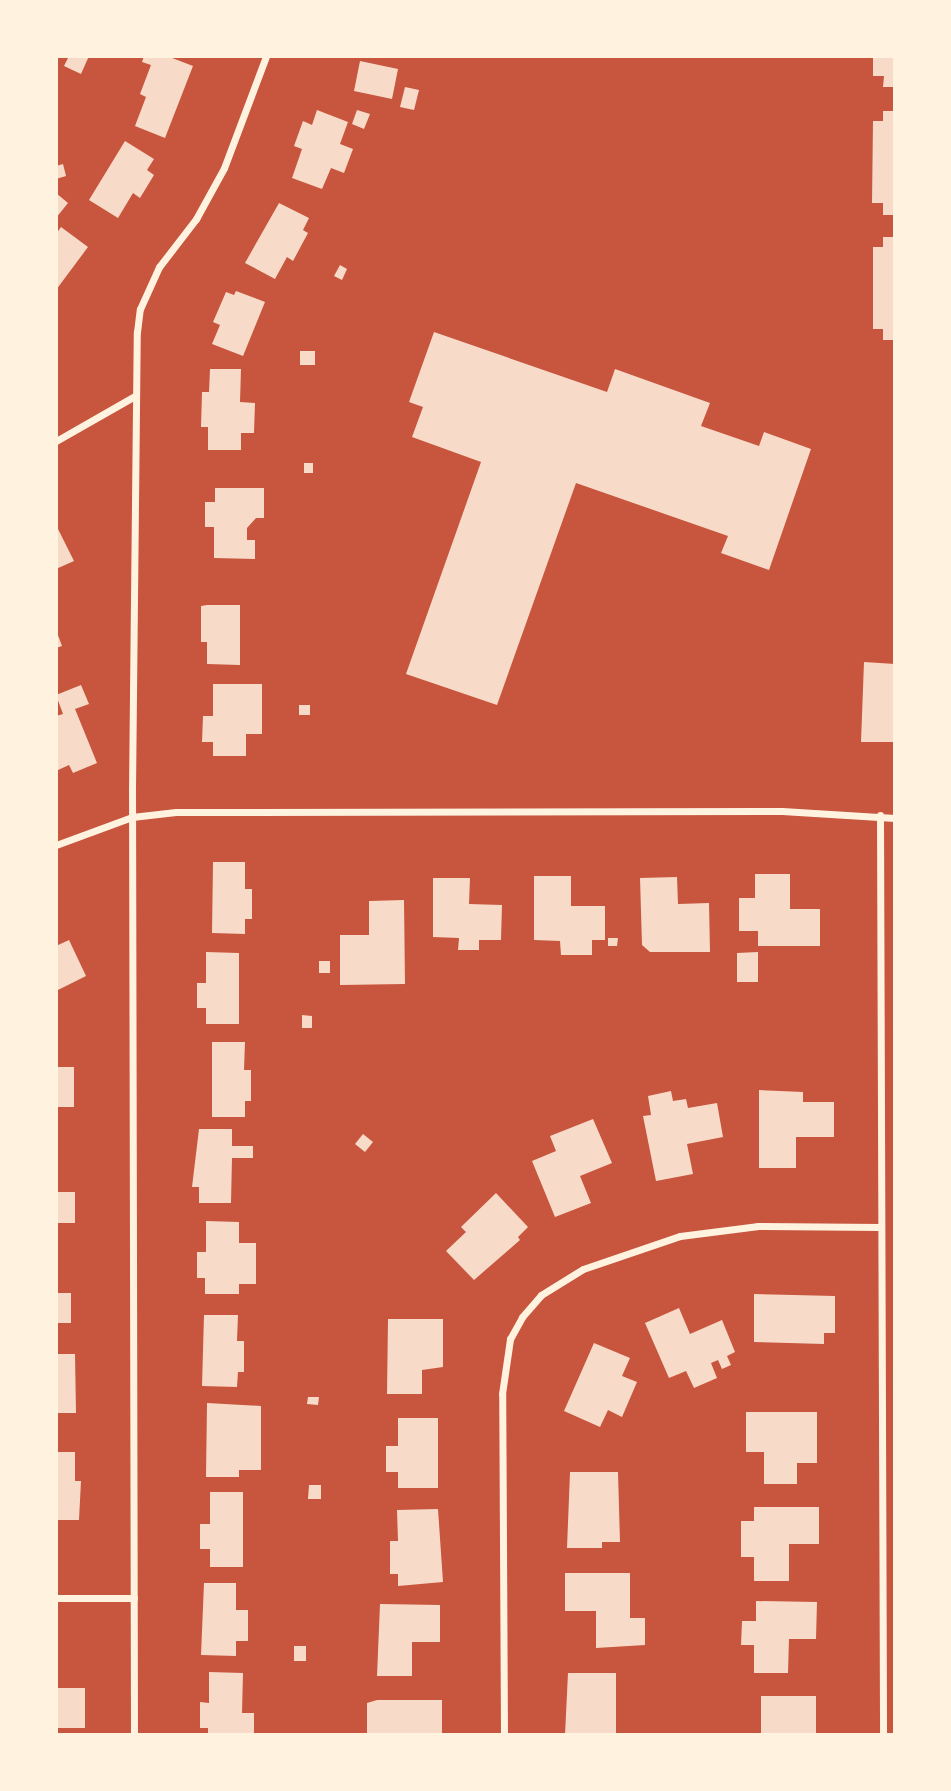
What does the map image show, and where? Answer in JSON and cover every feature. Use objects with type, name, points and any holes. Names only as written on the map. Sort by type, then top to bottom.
[{"type":"street","points":[[134,1735],[132,817],[137,332],[148,289],[225,168],[266,56]]},
{"type":"street","points":[[56,441],[135,396]]},
{"type":"street","points":[[56,845],[132,817],[243,812],[782,811],[895,818]]},
{"type":"street","points":[[880,815],[883,1735]]},
{"type":"street","points":[[503,1735],[502,1394],[510,1339],[522,1317],[541,1295],[572,1274],[680,1236],[758,1226],[880,1227]]},
{"type":"street","points":[[56,1598],[134,1598]]},
{"type":"building","points":[[69,56],[89,56],[81,74],[64,66]]},
{"type":"building","points":[[144,56],[167,56],[193,66],[165,138],[135,126],[146,97],[140,94],[151,65],[142,62]]},
{"type":"building","points":[[873,56],[895,56],[895,87],[883,87],[884,76],[873,76]]},
{"type":"building","points":[[360,61],[398,69],[392,99],[354,91]]},
{"type":"building","points":[[405,87],[419,90],[414,110],[400,107]]},
{"type":"building","points":[[317,110],[348,122],[340,144],[353,149],[344,173],[331,168],[322,189],[292,178],[302,149],[294,146],[303,121],[312,125]]},
{"type":"building","points":[[357,110],[370,114],[364,129],[352,124]]},
{"type":"building","points":[[883,111],[895,111],[895,215],[883,215],[883,203],[872,203],[873,121],[883,121]]},
{"type":"building","points":[[125,141],[154,159],[147,170],[154,175],[140,198],[133,193],[118,218],[89,200]]},
{"type":"building","points":[[63,164],[66,176],[56,179],[56,166]]},
{"type":"building","points":[[56,193],[68,203],[56,218]]},
{"type":"building","points":[[279,203],[309,218],[303,230],[308,233],[293,261],[287,257],[275,279],[245,263]]},
{"type":"building","points":[[61,227],[88,247],[56,290],[56,234]]},
{"type":"building","points":[[883,237],[895,237],[895,340],[883,340],[883,329],[873,329],[873,247],[883,247]]},
{"type":"building","points":[[340,265],[347,269],[342,280],[334,276]]},
{"type":"building","points":[[236,291],[265,302],[243,356],[212,344],[220,325],[213,322],[226,292],[234,295]]},
{"type":"building","points":[[434,332],[607,392],[615,369],[710,403],[701,426],[759,446],[764,432],[811,449],[769,570],[721,553],[728,536],[576,483],[497,705],[406,674],[481,462],[412,437],[423,407],[409,402]]},
{"type":"building","points":[[300,351],[315,351],[315,365],[300,365]]},
{"type":"building","points":[[210,369],[241,369],[240,402],[255,403],[254,433],[241,433],[241,450],[208,450],[208,427],[201,427],[202,392],[209,392]]},
{"type":"building","points":[[304,463],[313,463],[313,473],[304,473]]},
{"type":"building","points":[[215,488],[264,488],[264,518],[256,518],[247,528],[247,540],[255,540],[255,559],[214,558],[214,527],[205,527],[205,502],[215,502]]},
{"type":"building","points":[[56,525],[74,561],[56,569]]},
{"type":"building","points":[[240,605],[240,665],[207,664],[207,642],[201,642],[201,606]]},
{"type":"building","points":[[56,630],[62,646],[56,648]]},
{"type":"building","points":[[864,662],[895,664],[895,742],[861,742]]},
{"type":"building","points":[[213,684],[262,684],[262,734],[246,734],[246,756],[213,756],[213,742],[202,742],[203,716],[213,716]]},
{"type":"building","points":[[81,685],[89,704],[75,709],[97,763],[73,773],[69,765],[56,771],[56,716],[63,714],[56,695]]},
{"type":"building","points":[[299,705],[310,705],[310,715],[299,715]]},
{"type":"building","points":[[213,862],[245,862],[245,889],[252,889],[252,919],[245,919],[245,934],[212,933]]},
{"type":"building","points":[[755,874],[790,874],[790,909],[820,909],[820,946],[758,946],[758,931],[739,931],[739,898],[755,898]]},
{"type":"building","points":[[534,876],[571,876],[571,906],[605,906],[605,940],[592,940],[592,955],[561,955],[560,941],[534,940]]},
{"type":"building","points":[[677,877],[678,904],[709,903],[710,952],[650,952],[642,945],[640,878]]},
{"type":"building","points":[[433,878],[470,878],[469,904],[502,905],[501,940],[479,940],[479,950],[458,950],[459,938],[433,937]]},
{"type":"building","points":[[404,900],[405,984],[340,985],[340,935],[369,935],[369,901]]},
{"type":"building","points":[[608,938],[618,938],[617,946],[608,946]]},
{"type":"building","points":[[69,940],[86,976],[56,991],[56,946]]},
{"type":"building","points":[[206,952],[239,953],[239,1024],[206,1024],[206,1008],[197,1008],[197,983],[206,983]]},
{"type":"building","points":[[758,952],[758,982],[737,982],[737,953]]},
{"type":"building","points":[[319,961],[330,961],[330,973],[319,973]]},
{"type":"building","points":[[302,1015],[312,1016],[312,1028],[302,1028]]},
{"type":"building","points":[[212,1042],[245,1042],[244,1070],[251,1070],[251,1101],[245,1101],[245,1117],[212,1117]]},
{"type":"building","points":[[56,1067],[74,1067],[74,1107],[56,1107]]},
{"type":"building","points":[[759,1090],[803,1092],[803,1102],[834,1102],[834,1137],[796,1137],[796,1168],[759,1168]]},
{"type":"building","points":[[671,1091],[673,1101],[686,1099],[688,1108],[717,1103],[723,1137],[687,1144],[693,1174],[656,1181],[643,1116],[651,1115],[648,1096]]},
{"type":"building","points":[[593,1119],[612,1163],[580,1176],[591,1203],[555,1217],[532,1161],[556,1151],[550,1136]]},
{"type":"building","points":[[199,1129],[232,1129],[232,1146],[253,1146],[253,1158],[232,1158],[231,1203],[199,1203],[199,1187],[192,1187]]},
{"type":"building","points":[[363,1134],[373,1142],[365,1152],[355,1144]]},
{"type":"building","points":[[56,1192],[75,1192],[75,1223],[56,1223]]},
{"type":"building","points":[[496,1193],[528,1227],[518,1237],[520,1240],[474,1280],[446,1251],[466,1232],[461,1227]]},
{"type":"building","points":[[206,1221],[239,1222],[239,1243],[256,1243],[256,1284],[239,1284],[239,1294],[205,1294],[205,1278],[197,1278],[197,1252],[206,1252]]},
{"type":"building","points":[[56,1293],[71,1293],[71,1323],[56,1323]]},
{"type":"building","points":[[754,1294],[835,1296],[835,1333],[824,1333],[824,1344],[754,1342]]},
{"type":"building","points":[[679,1308],[690,1334],[722,1320],[735,1352],[727,1356],[731,1365],[722,1369],[718,1360],[711,1363],[717,1378],[694,1388],[686,1371],[669,1378],[645,1323]]},
{"type":"building","points":[[204,1315],[238,1315],[237,1341],[244,1341],[244,1372],[238,1372],[237,1387],[202,1386]]},
{"type":"building","points":[[388,1319],[443,1319],[443,1367],[422,1370],[422,1394],[387,1394]]},
{"type":"building","points":[[594,1343],[630,1358],[622,1376],[637,1382],[622,1417],[608,1410],[600,1427],[564,1411]]},
{"type":"building","points":[[56,1354],[75,1354],[76,1413],[56,1413]]},
{"type":"building","points":[[308,1397],[319,1397],[318,1405],[307,1404]]},
{"type":"building","points":[[207,1403],[261,1406],[261,1470],[239,1470],[239,1477],[206,1477]]},
{"type":"building","points":[[746,1412],[817,1412],[817,1463],[797,1463],[797,1484],[764,1484],[764,1452],[746,1452]]},
{"type":"building","points":[[398,1418],[438,1418],[438,1488],[398,1488],[398,1472],[386,1472],[386,1446],[398,1446]]},
{"type":"building","points":[[56,1452],[75,1452],[75,1481],[81,1481],[79,1520],[56,1520]]},
{"type":"building","points":[[570,1472],[618,1472],[620,1542],[602,1542],[602,1548],[567,1548]]},
{"type":"building","points":[[309,1485],[321,1485],[321,1499],[308,1499]]},
{"type":"building","points":[[210,1492],[243,1492],[243,1567],[210,1567],[210,1549],[200,1549],[200,1524],[210,1524]]},
{"type":"building","points":[[754,1507],[819,1507],[819,1544],[789,1544],[789,1581],[754,1581],[754,1557],[741,1557],[741,1521],[754,1521]]},
{"type":"building","points":[[438,1509],[443,1582],[398,1586],[398,1574],[390,1574],[390,1541],[398,1541],[397,1510]]},
{"type":"building","points":[[565,1573],[630,1573],[630,1618],[645,1618],[645,1645],[596,1648],[596,1611],[565,1611]]},
{"type":"building","points":[[204,1583],[236,1583],[236,1610],[248,1610],[248,1641],[236,1641],[236,1656],[201,1655]]},
{"type":"building","points":[[756,1601],[817,1602],[816,1639],[789,1639],[788,1673],[754,1673],[754,1645],[741,1645],[742,1621],[756,1621]]},
{"type":"building","points":[[380,1604],[440,1605],[440,1642],[412,1642],[412,1676],[377,1676]]},
{"type":"building","points":[[294,1646],[306,1646],[306,1661],[294,1661]]},
{"type":"building","points":[[209,1672],[243,1673],[242,1713],[254,1713],[254,1735],[208,1735],[208,1728],[200,1728],[200,1702],[209,1703]]},
{"type":"building","points":[[568,1673],[616,1673],[616,1735],[565,1735]]},
{"type":"building","points":[[56,1688],[85,1688],[85,1728],[56,1728]]},
{"type":"building","points":[[761,1696],[816,1696],[816,1735],[761,1735]]},
{"type":"building","points":[[377,1700],[442,1700],[442,1735],[367,1735],[367,1703]]}]
